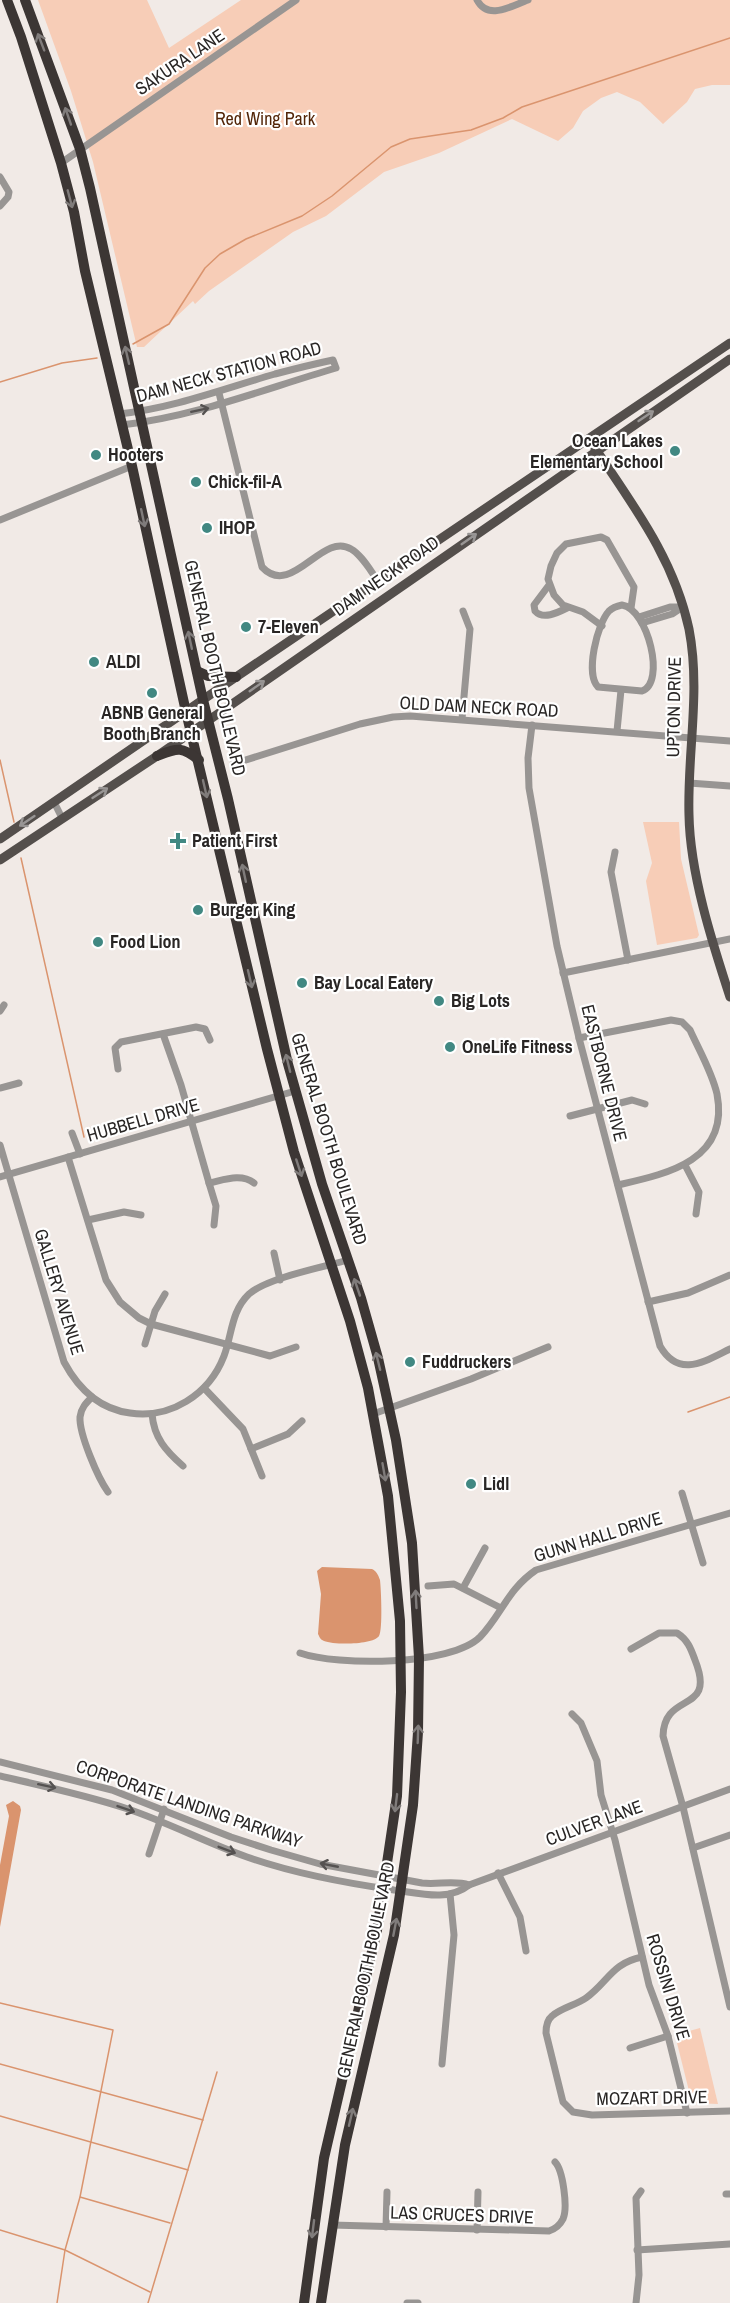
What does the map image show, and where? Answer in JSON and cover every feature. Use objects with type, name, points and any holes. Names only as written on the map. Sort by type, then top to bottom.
[{"type":"highway","points":[[2,0],[20,33]]},
{"type":"highway","name":"GENERAL BOOTH BOULEVARD","points":[[7,0],[20,33],[61,163],[132,466],[186,712],[278,1096],[352,1332],[373,1414],[388,1496],[397,1569],[400,1660],[399,1767],[386,1876],[373,1950],[322,2164],[304,2303]]},
{"type":"highway","name":"GENERAL BOOTH BOULEVARD","points":[[25,0],[80,149],[142,417],[203,700],[295,1091],[322,1185],[378,1358],[390,1409],[412,1543],[419,1658],[417,1764],[403,1885],[394,1935],[347,2136],[321,2303]]},
{"type":"highway","points":[[197,671],[208,676],[236,676]]},
{"type":"highway","points":[[158,756],[177,748],[187,750],[199,760]]},
{"type":"main road","name":"DAM NECK ROAD","points":[[0,839],[236,676],[379,582],[730,343]]},
{"type":"main road","name":"DAM NECK ROAD","points":[[0,860],[158,756],[730,359]]},
{"type":"main road","name":"UPTON DRIVE","points":[[589,438],[652,533],[671,571],[689,630],[693,673],[689,783],[691,849],[730,997]]},
{"type":"main road","points":[[379,582],[389,594]]},
{"type":"street","name":"SAKURA LANE","points":[[61,163],[296,0]]},
{"type":"street","points":[[477,0],[482,9],[492,12],[528,0]]},
{"type":"street","points":[[0,177],[9,192],[8,197],[0,206]]},
{"type":"street","name":"DAM NECK STATION ROAD","points":[[121,420],[142,417],[222,405],[282,383],[336,368],[333,360],[275,374],[142,417]]},
{"type":"street","points":[[219,393],[262,567],[275,575],[286,575],[332,548],[343,546],[354,550],[379,582]]},
{"type":"street","points":[[0,520],[132,466]]},
{"type":"street","points":[[567,608],[545,616],[540,616],[535,611],[534,605],[549,585],[551,566],[561,548],[572,542],[603,538],[609,543],[627,579],[634,587],[632,608],[640,620],[653,658],[651,683],[648,689],[642,691],[598,687],[592,679],[594,648],[608,613],[613,608],[622,605],[632,608]]},
{"type":"street","points":[[549,585],[554,595],[567,608],[583,612],[602,626]]},
{"type":"street","points":[[640,620],[672,614],[683,607]]},
{"type":"street","points":[[462,719],[470,629],[463,611]]},
{"type":"street","points":[[617,731],[621,690]]},
{"type":"street","name":"OLD DAM NECK ROAD","points":[[233,764],[360,724],[393,717],[462,719],[730,741]]},
{"type":"street","name":"EASTBORNE DRIVE","points":[[532,725],[528,758],[529,788],[563,973],[660,1346],[666,1355],[677,1363],[688,1365],[698,1364],[730,1349]]},
{"type":"street","points":[[689,783],[730,786]]},
{"type":"street","points":[[54,802],[62,818]]},
{"type":"street","points":[[615,852],[611,872],[628,960]]},
{"type":"street","points":[[563,973],[730,939]]},
{"type":"street","points":[[579,1038],[671,1020],[687,1025],[714,1084],[718,1112],[717,1124],[710,1141],[699,1155],[685,1165],[664,1174],[618,1185]]},
{"type":"street","points":[[118,1069],[114,1051],[119,1043],[201,1027],[208,1032],[210,1040]]},
{"type":"street","points":[[163,1034],[192,1122],[216,1206],[214,1225]]},
{"type":"street","points":[[0,1088],[19,1083]]},
{"type":"street","name":"HUBBELL DRIVE","points":[[0,1177],[295,1091]]},
{"type":"street","points":[[570,1116],[632,1100],[645,1104]]},
{"type":"street","points":[[72,1133],[80,1154]]},
{"type":"street","name":"GALLERY AVENUE","points":[[0,1145],[59,1351],[70,1373],[92,1397],[109,1407],[126,1413],[152,1414],[183,1404],[204,1388],[218,1369],[233,1319],[241,1303],[254,1291],[280,1280],[348,1260]]},
{"type":"street","points":[[68,1157],[109,1287],[129,1311],[151,1324],[270,1356],[296,1347]]},
{"type":"street","points":[[685,1165],[699,1192],[696,1214]]},
{"type":"street","points":[[209,1183],[240,1177],[254,1183]]},
{"type":"street","points":[[88,1220],[124,1212],[141,1215]]},
{"type":"street","points":[[274,1253],[280,1280]]},
{"type":"street","points":[[648,1302],[688,1293],[730,1275]]},
{"type":"street","points":[[145,1344],[155,1311],[165,1294]]},
{"type":"street","points":[[373,1414],[548,1347]]},
{"type":"street","points":[[204,1388],[238,1421],[262,1476]]},
{"type":"street","points":[[92,1397],[83,1407],[80,1421],[93,1467],[108,1492]]},
{"type":"street","points":[[152,1414],[160,1441],[168,1453],[183,1466]]},
{"type":"street","points":[[251,1449],[288,1434],[302,1421]]},
{"type":"street","points":[[682,1493],[703,1563]]},
{"type":"street","name":"GUNN HALL DRIVE","points":[[300,1653],[328,1660],[400,1660],[453,1652],[472,1643],[487,1629],[520,1582],[544,1567],[730,1513]]},
{"type":"street","points":[[463,1588],[485,1548]]},
{"type":"street","points":[[428,1586],[454,1584],[501,1608]]},
{"type":"street","points":[[631,1649],[659,1633],[677,1634],[689,1644],[700,1671],[702,1683],[699,1692],[692,1700],[671,1712],[663,1730],[730,2007]]},
{"type":"street","name":"ROSSINI DRIVE","points":[[572,1714],[581,1723],[595,1755],[600,1795],[613,1833],[649,1985],[668,2036],[687,2113]]},
{"type":"street","points":[[0,1762],[0,1768]]},
{"type":"street","name":"CORPORATE LANDING PARKWAY","points":[[0,1762],[112,1790],[270,1851],[320,1864],[386,1876],[403,1885]]},
{"type":"street","name":"CORPORATE LANDING PARKWAY","points":[[0,1776],[93,1798],[160,1821],[205,1841],[268,1864],[336,1881],[384,1888],[403,1885]]},
{"type":"street","name":"CULVER LANE","points":[[403,1885],[426,1895],[459,1892],[469,1884],[730,1789]]},
{"type":"street","points":[[149,1854],[164,1809]]},
{"type":"street","points":[[693,1848],[730,1835]]},
{"type":"street","points":[[498,1874],[520,1917],[526,1951]]},
{"type":"street","name":"CULVER LANE","points":[[403,1885],[460,1882],[469,1884]]},
{"type":"street","points":[[442,2064],[454,1935],[450,1894]]},
{"type":"street","name":"MOZART DRIVE","points":[[642,1957],[621,1964],[588,1996],[558,2012],[550,2019],[546,2033],[562,2099],[569,2110],[578,2114],[634,2116],[730,2111]]},
{"type":"street","points":[[630,2048],[668,2036]]},
{"type":"street","name":"LAS CRUCES DRIVE","points":[[332,2225],[543,2232],[558,2226],[563,2218],[561,2171],[555,2162]]},
{"type":"street","points":[[636,2303],[639,2275],[636,2198],[641,2191]]},
{"type":"street","points":[[386,2227],[387,2192]]},
{"type":"street","points":[[477,2230],[478,2192]]},
{"type":"street","points":[[637,2250],[730,2244]]},
{"type":"street","points":[[407,2303],[418,2303]]},
{"type":"green space","name":"Red Wing Park","points":[[38,0],[147,0],[169,48],[241,0],[730,0],[730,85],[712,85],[695,89],[687,102],[663,124],[640,102],[617,92],[601,98],[583,111],[573,128],[558,141],[512,119],[439,153],[384,172],[326,216],[293,232],[209,291],[195,304],[193,301],[144,347],[137,347],[93,162],[71,91]]},
{"type":"green space","points":[[643,822],[679,822],[681,859],[699,935],[697,938],[657,945],[646,881],[652,863]]},
{"type":"green space","points":[[700,2028],[718,2104],[692,2103],[675,2035]]},
{"type":"shaded area","points":[[322,1567],[372,1569],[377,1573],[380,1580],[381,1600],[379,1636],[362,1643],[344,1644],[324,1641],[320,1638],[318,1634],[321,1594],[317,1571]]},
{"type":"shaded area","points":[[13,1801],[20,1806],[21,1810],[0,1927],[0,1865],[9,1816],[6,1805]]},
{"type":"waterway","points":[[133,344],[169,324],[205,268],[220,254],[246,239],[302,216],[332,196],[391,147],[410,139],[471,130],[503,118],[522,107],[730,38]]},
{"type":"waterway","points":[[0,382],[62,363],[97,358]]},
{"type":"waterway","points":[[0,760],[14,822]]},
{"type":"waterway","points":[[21,858],[84,1137]]},
{"type":"waterway","points":[[688,1412],[730,1397]]},
{"type":"waterway","points":[[0,2003],[113,2030],[80,2197],[65,2250],[57,2303]]},
{"type":"waterway","points":[[0,2064],[203,2120]]},
{"type":"waterway","points":[[148,2303],[217,2072]]},
{"type":"waterway","points":[[0,2116],[188,2170]]},
{"type":"waterway","points":[[80,2197],[170,2223]]},
{"type":"waterway","points":[[0,2230],[65,2250],[150,2292]]},
{"type":"place","name":"Ocean Lakes Elementary School","points":[[675,451]]},
{"type":"place","name":"Hooters","points":[[96,455]]},
{"type":"place","name":"Chick-fil-A","points":[[196,482]]},
{"type":"place","name":"IHOP","points":[[207,528]]},
{"type":"place","name":"7-Eleven","points":[[246,627]]},
{"type":"place","name":"ALDI","points":[[94,662]]},
{"type":"place","name":"ABNB General Booth Branch","points":[[152,693]]},
{"type":"place","name":"Patient First","points":[[178,841]]},
{"type":"place","name":"Burger King","points":[[198,910]]},
{"type":"place","name":"Food Lion","points":[[98,942]]},
{"type":"place","name":"Bay Local Eatery","points":[[302,983]]},
{"type":"place","name":"Big Lots","points":[[439,1001]]},
{"type":"place","name":"OneLife Fitness","points":[[450,1047]]},
{"type":"place","name":"Fuddruckers","points":[[410,1362]]},
{"type":"place","name":"Lidl","points":[[471,1484]]}]
